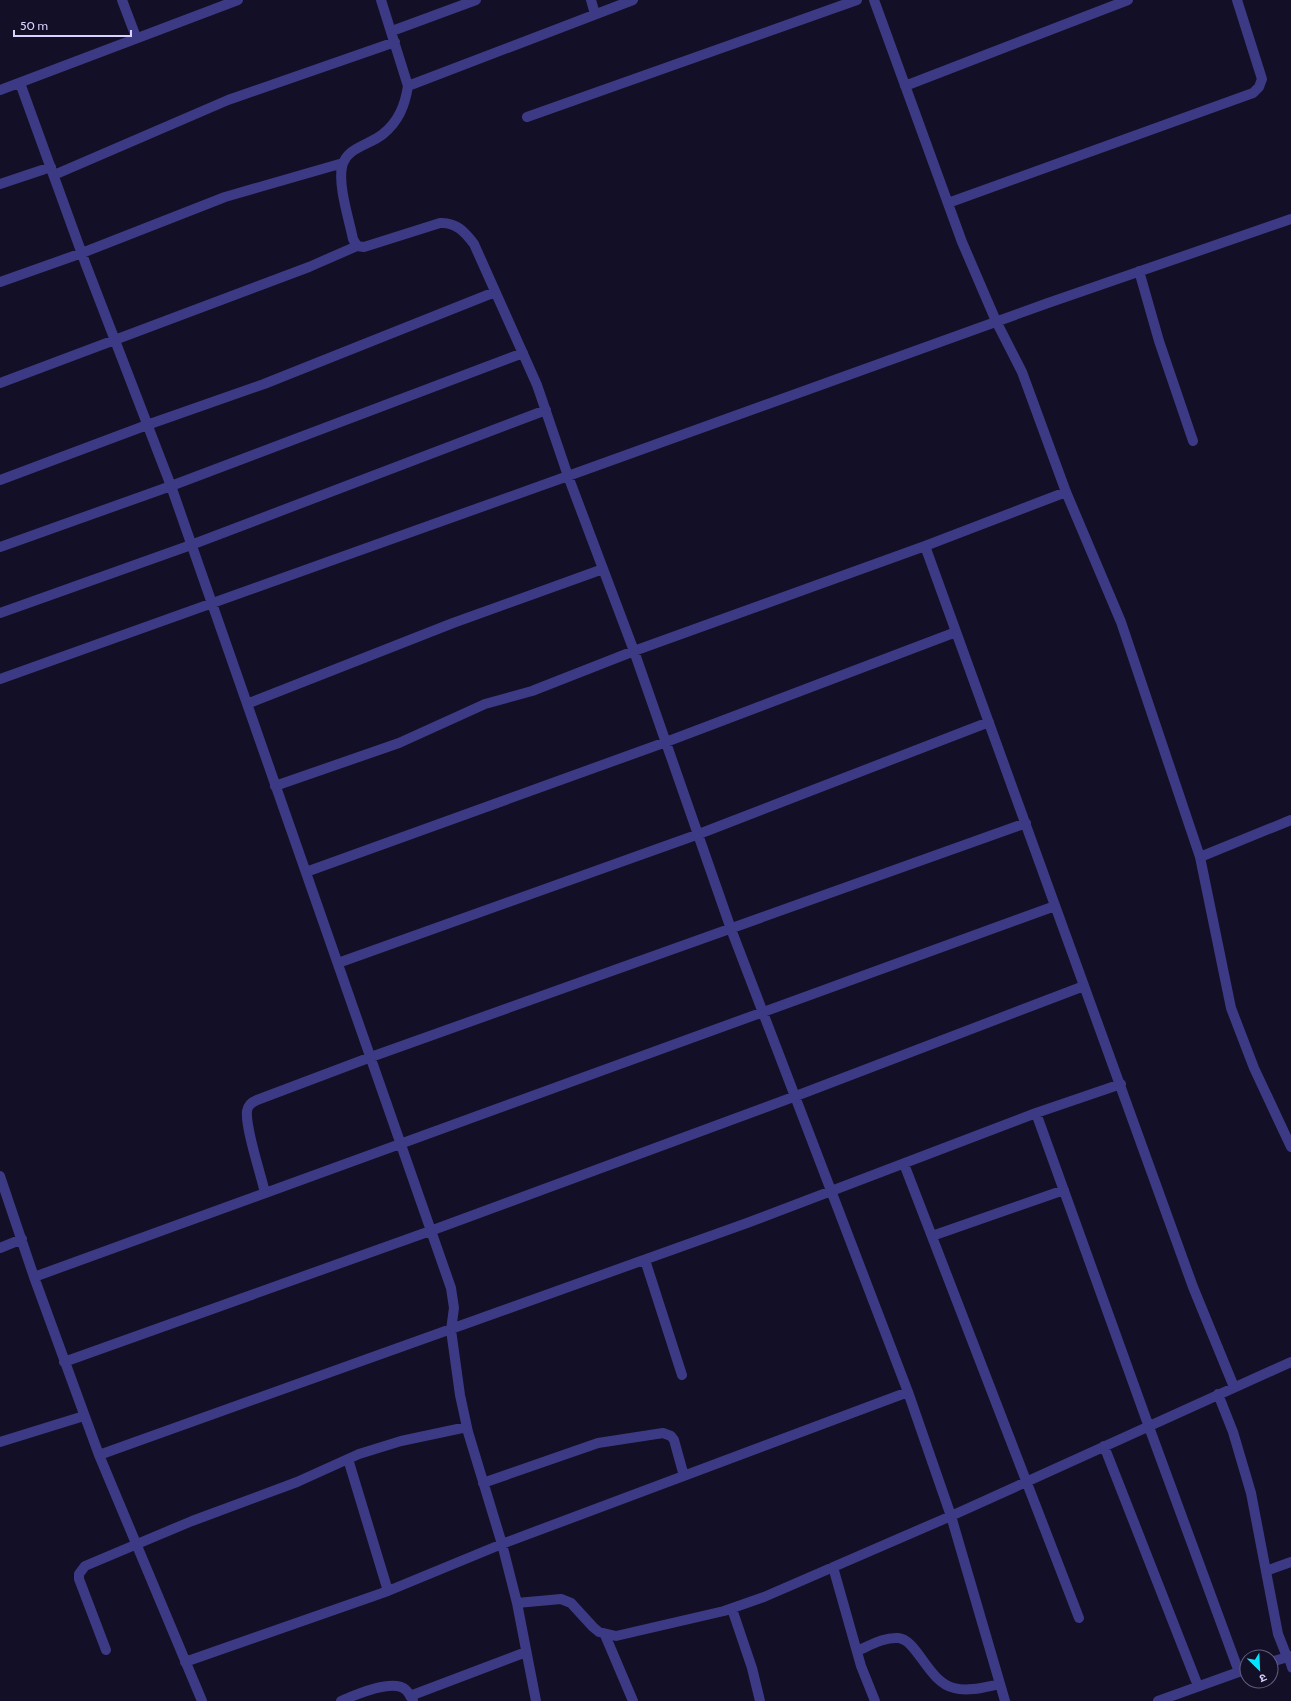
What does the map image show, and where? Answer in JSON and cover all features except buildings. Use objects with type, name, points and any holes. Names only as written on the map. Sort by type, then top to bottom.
[{"type":"street","points":[[122,0],[136,37]]},
{"type":"street","points":[[0,90],[136,37],[238,0]]},
{"type":"street","points":[[0,282],[82,253],[225,197],[342,163],[351,152],[382,135],[392,126],[400,114],[406,100],[408,86],[392,31],[381,0]]},
{"type":"street","points":[[392,31],[476,0]]},
{"type":"street","points":[[591,0],[595,14]]},
{"type":"street","points":[[408,86],[633,0]]},
{"type":"street","points":[[527,117],[857,0]]},
{"type":"street","points":[[874,0],[962,242],[996,321],[1022,372],[1066,492],[1121,622],[1200,857],[1231,1008],[1251,1061],[1291,1148]]},
{"type":"street","points":[[905,86],[1128,0]]},
{"type":"street","points":[[948,203],[1253,94],[1259,87],[1262,80],[1237,0]]},
{"type":"street","points":[[0,184],[52,171],[228,100],[395,42]]},
{"type":"street","points":[[20,83],[114,339],[171,486],[275,786],[433,1230],[451,1288],[454,1308],[451,1330],[460,1395],[467,1429],[502,1544],[517,1603],[536,1701]]},
{"type":"street","points":[[342,163],[342,182],[353,239],[357,246]]},
{"type":"street","points":[[0,679],[996,321],[1291,219]]},
{"type":"street","points":[[0,382],[309,268],[357,246],[364,247],[373,245],[432,225],[447,222],[461,229],[474,244],[524,353],[546,410],[568,476],[634,651],[732,929],[765,1013],[831,1193],[908,1392],[951,1516],[1004,1701]]},
{"type":"street","points":[[1139,271],[1159,341],[1193,441]]},
{"type":"street","points":[[0,480],[147,425],[271,382],[495,292]]},
{"type":"street","points":[[0,547],[171,486],[524,353]]},
{"type":"street","points":[[0,613],[191,545],[546,410]]},
{"type":"street","points":[[275,786],[398,743],[471,710],[532,691],[634,651],[925,546],[1066,492]]},
{"type":"street","points":[[925,546],[1084,986],[1121,1084],[1193,1287],[1234,1387]]},
{"type":"street","points":[[247,704],[453,622],[604,569]]},
{"type":"street","points":[[306,872],[666,742],[956,632]]},
{"type":"street","points":[[338,963],[698,834],[989,722]]},
{"type":"street","points":[[1200,857],[1291,820]]},
{"type":"street","points":[[265,1193],[248,1125],[247,1110],[249,1106],[257,1100],[371,1057],[1026,824]]},
{"type":"street","points":[[34,1277],[765,1013],[1055,906]]},
{"type":"street","points":[[64,1362],[433,1230],[796,1096],[1084,986]]},
{"type":"street","points":[[99,1455],[831,1193],[1036,1113],[1121,1084]]},
{"type":"street","points":[[1036,1113],[1149,1427],[1239,1660]]},
{"type":"street","points":[[904,1164],[1079,1618]]},
{"type":"street","points":[[0,1176],[64,1362],[99,1455],[202,1701]]},
{"type":"street","points":[[932,1236],[1064,1190]]},
{"type":"street","points":[[0,1248],[22,1239]]},
{"type":"street","points":[[645,1260],[682,1375]]},
{"type":"street","points":[[517,1603],[549,1599],[566,1601],[578,1609],[593,1627],[605,1635],[616,1636],[631,1634],[678,1621],[732,1609],[764,1597],[951,1516],[1027,1480],[1149,1427],[1218,1394],[1291,1362]]},
{"type":"street","points":[[185,1662],[388,1591],[502,1544],[908,1392]]},
{"type":"street","points":[[1218,1394],[1233,1432],[1251,1493],[1278,1634],[1289,1656],[1279,1659]]},
{"type":"street","points":[[0,1442],[84,1416]]},
{"type":"street","points":[[106,1650],[79,1574],[85,1566],[192,1522],[297,1482],[348,1459],[401,1441],[467,1429]]},
{"type":"street","points":[[483,1483],[598,1443],[663,1433],[671,1436],[674,1440],[684,1476]]},
{"type":"street","points":[[1104,1446],[1198,1686]]},
{"type":"street","points":[[348,1459],[388,1591]]},
{"type":"street","points":[[1266,1571],[1291,1562]]},
{"type":"street","points":[[832,1567],[866,1681],[875,1701]]},
{"type":"street","points":[[732,1609],[752,1668],[760,1701]]},
{"type":"street","points":[[605,1635],[633,1701]]},
{"type":"street","points":[[857,1651],[888,1639],[904,1639],[909,1643],[932,1674],[952,1688],[970,1689],[1000,1684]]},
{"type":"street","points":[[341,1701],[370,1690],[388,1686],[402,1688],[411,1698],[526,1652]]},
{"type":"street","points":[[1158,1701],[1239,1671]]},
{"type":"lane","points":[[1289,1656],[1291,1668]]}]
